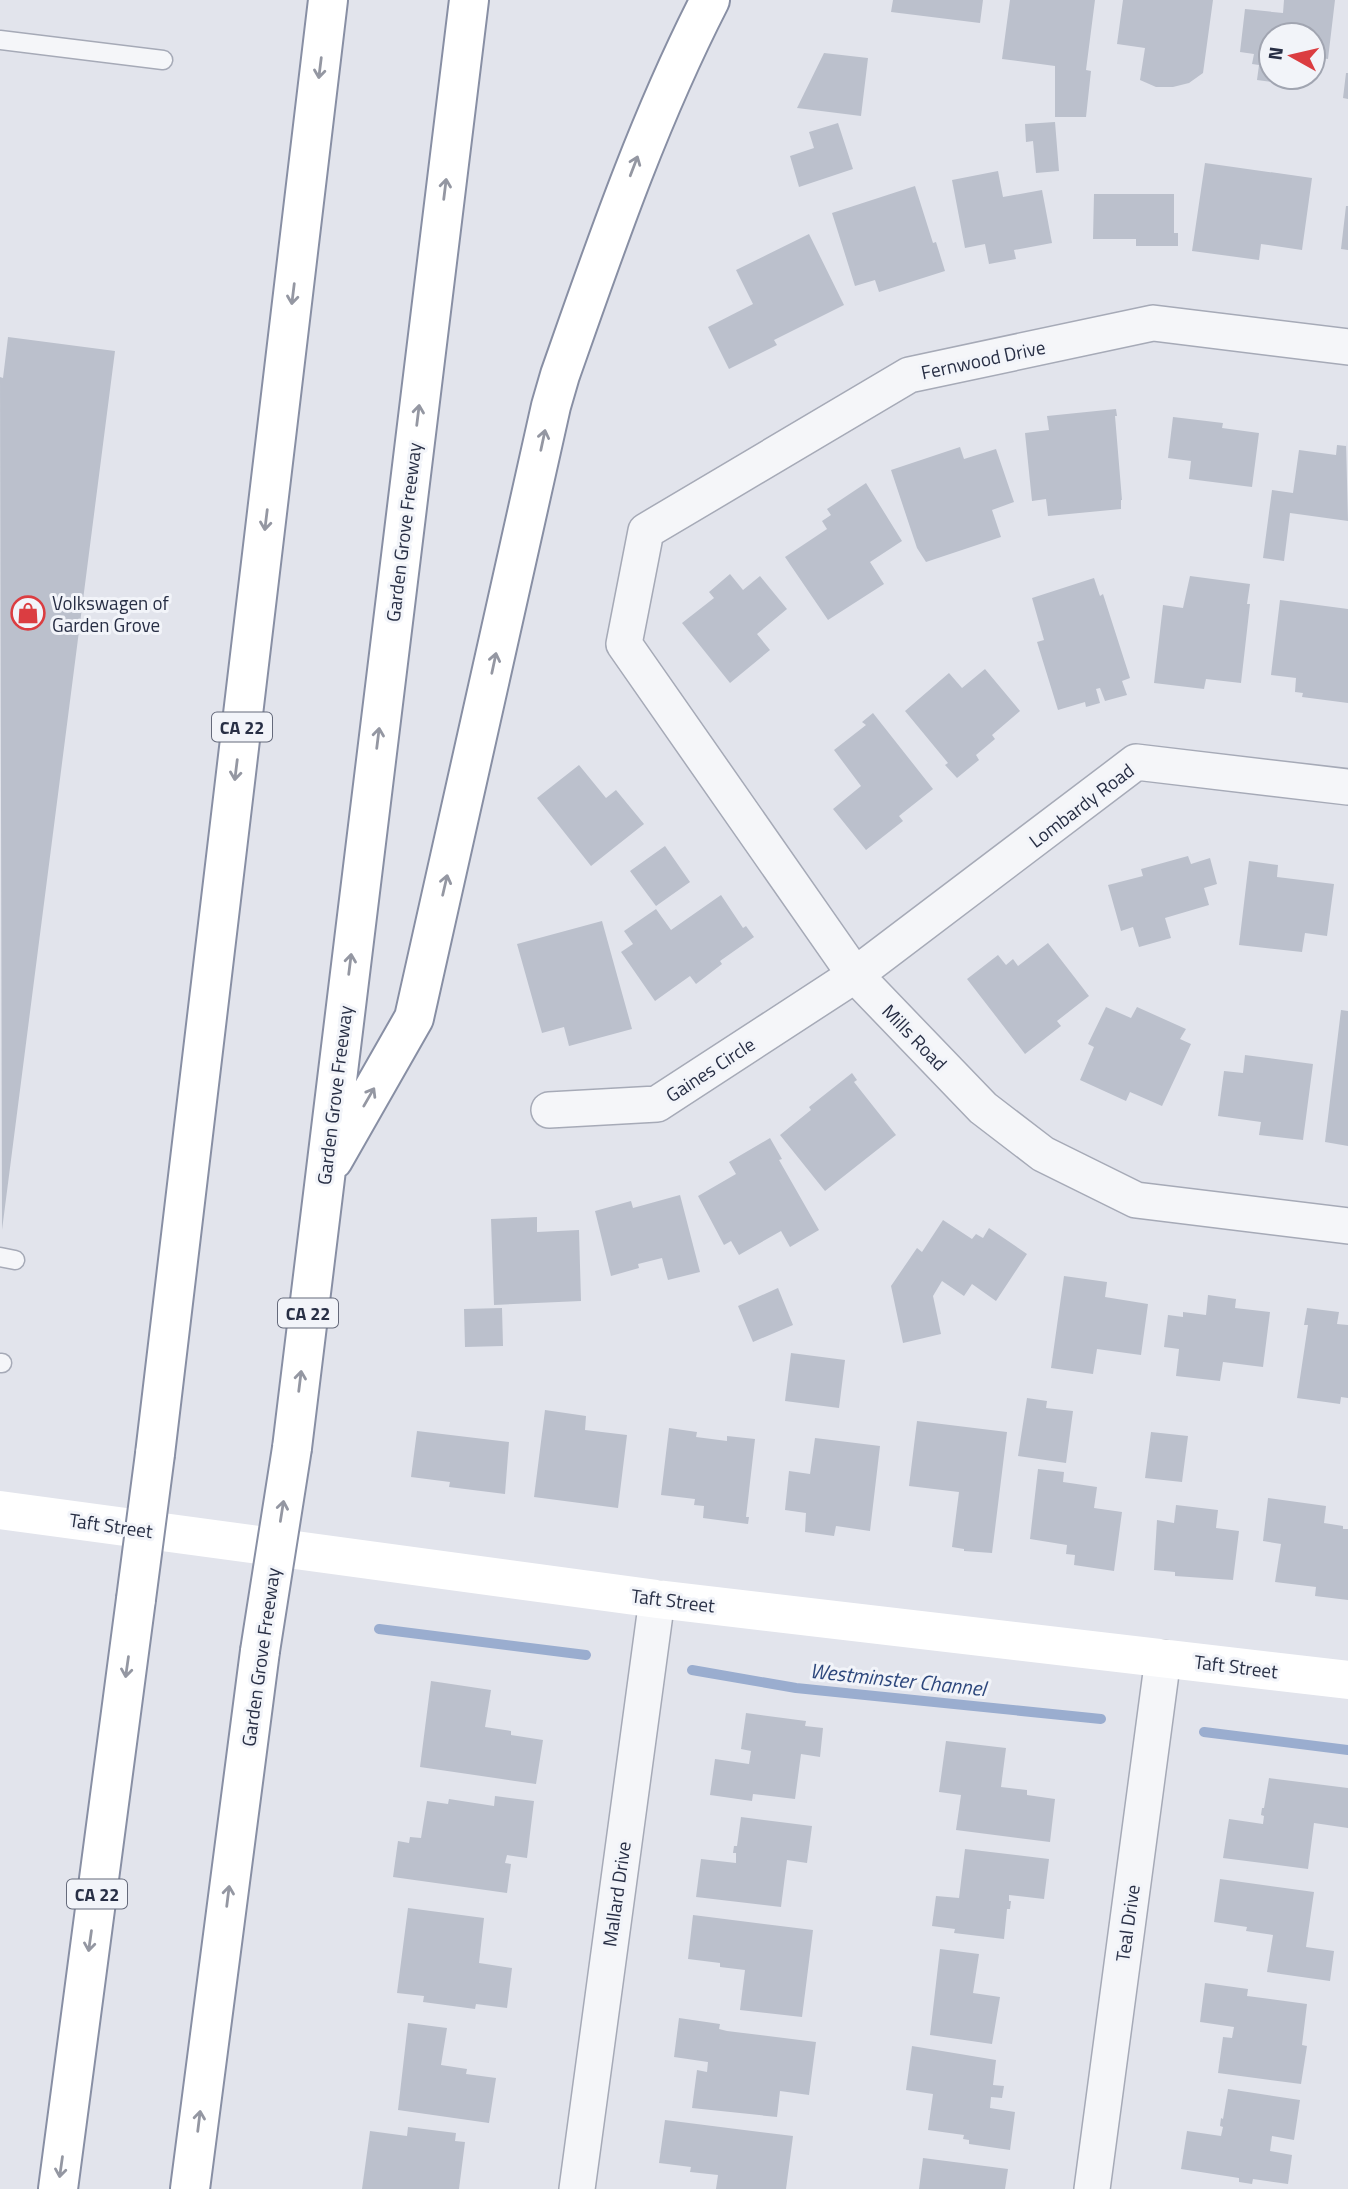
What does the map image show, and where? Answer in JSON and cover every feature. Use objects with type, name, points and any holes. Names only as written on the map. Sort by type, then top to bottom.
[{"type":"main road","name":"CA 22","points":[[58,2189],[155,1454],[328,0]]},
{"type":"main road","name":"Garden Grove Freeway","points":[[190,2189],[260,1651],[292,1448],[469,0]]},
{"type":"main road","points":[[324,1177],[414,1018],[560,375],[643,144],[710,0]]},
{"type":"main road","name":"Taft Street","points":[[0,1510],[657,1599],[1348,1680]]},
{"type":"street","name":"Fernwood Drive","points":[[624,643],[646,531],[909,375],[1153,323],[1348,347]]},
{"type":"street","name":"Mills Road","points":[[624,643],[855,975],[983,1108],[1043,1154],[1136,1199],[1348,1226]]},
{"type":"street","name":"Lombardy Road","points":[[855,975],[1136,762],[1348,787]]},
{"type":"street","name":"Gaines Circle","points":[[549,1110],[657,1104],[855,975]]},
{"type":"street","name":"Mallard Drive","points":[[578,2189],[657,1599]]},
{"type":"street","name":"Teal Drive","points":[[1092,2189],[1163,1658]]},
{"type":"lane","points":[[0,40],[163,60]]},
{"type":"building","points":[[893,0],[983,0],[980,23],[891,12]]},
{"type":"building","points":[[1010,0],[1095,0],[1086,70],[1091,71],[1086,117],[1055,117],[1055,66],[1002,59]]},
{"type":"building","points":[[1123,0],[1213,0],[1203,73],[1189,83],[1173,87],[1156,87],[1140,80],[1145,48],[1117,44]]},
{"type":"building","points":[[1284,0],[1335,0],[1328,59],[1327,21],[1257,21],[1257,65],[1252,64],[1254,54],[1240,52],[1245,9],[1283,13]]},
{"type":"building","points":[[824,53],[868,58],[861,116],[797,108]]},
{"type":"building","points":[[1348,73],[1348,99],[1343,98]]},
{"type":"building","points":[[1055,122],[1059,171],[1036,173],[1033,141],[1026,142],[1025,124]]},
{"type":"building","points":[[838,123],[853,169],[799,187],[790,156],[814,148],[809,132]]},
{"type":"building","points":[[1205,163],[1312,178],[1302,250],[1261,244],[1259,260],[1192,251]]},
{"type":"building","points":[[998,171],[1003,197],[1042,190],[1052,243],[1014,250],[1016,259],[989,264],[985,244],[965,248],[952,180]]},
{"type":"building","points":[[915,186],[945,271],[879,292],[875,280],[855,286],[832,213]]},
{"type":"building","points":[[1094,194],[1174,194],[1174,233],[1178,233],[1178,246],[1136,246],[1136,239],[1093,239]]},
{"type":"building","points":[[1348,206],[1348,250],[1341,249]]},
{"type":"building","points":[[809,234],[844,305],[774,340],[777,345],[729,369],[708,327],[753,304],[736,270]]},
{"type":"building","points":[[8,337],[115,351],[2,1230],[0,377],[3,378]]},
{"type":"building","points":[[1116,409],[1121,509],[1048,516],[1046,499],[1032,501],[1025,433],[1049,430],[1047,416]]},
{"type":"building","points":[[1173,417],[1223,423],[1222,428],[1259,433],[1252,487],[1189,479],[1191,461],[1168,458]]},
{"type":"building","points":[[1346,440],[1348,521],[1290,513],[1284,561],[1263,558],[1272,490],[1293,493],[1299,450],[1336,455],[1337,445],[1346,446]]},
{"type":"building","points":[[960,447],[964,459],[996,449],[1014,502],[992,510],[1001,537],[926,562],[917,548],[891,470]]},
{"type":"building","points":[[866,483],[902,541],[870,562],[884,584],[828,620],[785,557],[827,529],[822,521],[831,515],[827,509]]},
{"type":"building","points":[[730,574],[743,590],[760,576],[787,609],[757,634],[770,650],[730,683],[682,623],[714,598],[709,592]]},
{"type":"building","points":[[1190,576],[1250,584],[1241,683],[1206,679],[1204,689],[1154,683],[1163,605],[1183,608]]},
{"type":"building","points":[[1094,578],[1100,596],[1103,594],[1130,678],[1122,681],[1127,695],[1105,701],[1100,688],[1096,689],[1100,703],[1086,707],[1085,702],[1058,710],[1037,642],[1044,640],[1032,598]]},
{"type":"building","points":[[1280,600],[1348,609],[1348,703],[1302,697],[1303,693],[1295,692],[1296,678],[1271,675]]},
{"type":"building","points":[[985,669],[1020,711],[992,735],[995,739],[976,755],[979,760],[957,778],[905,711],[949,673],[962,688]]},
{"type":"building","points":[[873,713],[933,789],[899,816],[903,821],[866,850],[833,809],[861,786],[834,750],[866,725],[862,722]]},
{"type":"building","points":[[579,765],[606,798],[616,790],[644,824],[591,866],[537,798]]},
{"type":"building","points":[[665,846],[690,882],[656,906],[630,871]]},
{"type":"building","points":[[1188,856],[1191,864],[1210,858],[1217,884],[1204,888],[1209,905],[1165,918],[1171,938],[1139,947],[1133,927],[1121,931],[1108,885],[1143,876],[1141,869]]},
{"type":"building","points":[[1249,861],[1278,865],[1277,877],[1334,884],[1327,936],[1305,933],[1302,952],[1239,945]]},
{"type":"building","points":[[721,895],[743,928],[746,926],[754,937],[720,961],[722,964],[696,984],[690,976],[655,1001],[621,952],[633,944],[624,931],[656,909],[671,930]]},
{"type":"building","points":[[602,921],[632,1029],[569,1046],[564,1027],[542,1033],[517,944]]},
{"type":"building","points":[[1048,943],[1089,996],[1057,1021],[1061,1026],[1025,1054],[967,979],[998,955],[1006,965],[1013,959],[1018,966]]},
{"type":"building","points":[[1106,1007],[1131,1018],[1137,1007],[1186,1029],[1180,1039],[1191,1044],[1162,1106],[1130,1092],[1126,1101],[1080,1080],[1094,1047],[1088,1044]]},
{"type":"building","points":[[1341,1010],[1348,1011],[1348,1146],[1325,1142]]},
{"type":"building","points":[[1245,1055],[1313,1064],[1303,1140],[1259,1135],[1261,1122],[1218,1116],[1224,1071],[1243,1073]]},
{"type":"building","points":[[852,1073],[857,1080],[854,1082],[896,1135],[825,1191],[780,1135],[811,1110],[809,1107]]},
{"type":"building","points":[[770,1138],[782,1159],[779,1160],[819,1230],[790,1247],[781,1231],[739,1255],[731,1241],[724,1245],[698,1196],[736,1174],[729,1162]]},
{"type":"building","points":[[680,1195],[700,1272],[668,1280],[662,1258],[638,1264],[639,1268],[611,1276],[595,1211],[631,1201],[633,1208]]},
{"type":"building","points":[[537,1217],[537,1232],[579,1230],[581,1301],[494,1305],[491,1219]]},
{"type":"building","points":[[943,1220],[972,1239],[976,1234],[983,1238],[989,1228],[1027,1254],[996,1301],[972,1284],[964,1296],[942,1281],[933,1296],[941,1334],[903,1343],[891,1286],[917,1248],[922,1252]]},
{"type":"building","points":[[1064,1276],[1107,1282],[1105,1297],[1148,1304],[1141,1355],[1097,1349],[1093,1374],[1051,1368]]},
{"type":"building","points":[[778,1288],[793,1325],[753,1342],[738,1306]]},
{"type":"building","points":[[1208,1295],[1236,1299],[1235,1308],[1270,1312],[1263,1367],[1223,1362],[1220,1381],[1176,1376],[1179,1349],[1164,1347],[1168,1315],[1183,1317],[1183,1312],[1206,1315]]},
{"type":"building","points":[[502,1308],[503,1346],[465,1347],[464,1309]]},
{"type":"building","points":[[1307,1308],[1339,1312],[1337,1324],[1348,1325],[1348,1398],[1341,1397],[1340,1404],[1297,1398],[1308,1325],[1304,1325]]},
{"type":"building","points":[[791,1353],[845,1360],[839,1408],[785,1401]]},
{"type":"building","points":[[1027,1398],[1047,1401],[1046,1408],[1073,1411],[1066,1463],[1018,1456]]},
{"type":"building","points":[[545,1410],[586,1416],[585,1430],[627,1435],[618,1508],[534,1497]]},
{"type":"building","points":[[917,1421],[1007,1432],[992,1553],[964,1551],[952,1547],[959,1492],[909,1486]]},
{"type":"building","points":[[669,1428],[697,1432],[696,1437],[727,1441],[727,1436],[755,1439],[746,1517],[749,1517],[748,1524],[703,1518],[704,1506],[694,1505],[695,1499],[661,1495]]},
{"type":"building","points":[[417,1431],[509,1442],[505,1494],[449,1487],[450,1482],[411,1477]]},
{"type":"building","points":[[1151,1432],[1188,1436],[1182,1482],[1145,1478]]},
{"type":"building","points":[[815,1438],[880,1446],[870,1531],[836,1526],[834,1536],[805,1532],[806,1513],[785,1510],[789,1471],[810,1474]]},
{"type":"building","points":[[1038,1469],[1064,1472],[1063,1482],[1097,1487],[1094,1508],[1122,1512],[1114,1571],[1074,1565],[1075,1555],[1066,1554],[1067,1545],[1030,1539]]},
{"type":"building","points":[[1268,1498],[1326,1506],[1324,1523],[1348,1529],[1348,1600],[1315,1596],[1316,1587],[1275,1582],[1281,1544],[1263,1541]]},
{"type":"building","points":[[1176,1505],[1218,1510],[1216,1528],[1239,1531],[1233,1580],[1175,1576],[1175,1572],[1154,1570],[1157,1520],[1174,1523]]},
{"type":"building","points":[[431,1681],[491,1690],[485,1727],[511,1731],[511,1735],[543,1740],[536,1784],[420,1767]]},
{"type":"building","points":[[746,1713],[806,1721],[805,1726],[823,1728],[820,1757],[801,1754],[795,1799],[753,1794],[752,1801],[710,1795],[715,1759],[749,1764],[751,1751],[741,1749]]},
{"type":"building","points":[[946,1741],[1006,1748],[1001,1787],[1027,1790],[1027,1795],[1055,1799],[1050,1842],[956,1830],[961,1795],[939,1792]]},
{"type":"building","points":[[1269,1778],[1348,1788],[1348,1828],[1314,1823],[1308,1869],[1223,1858],[1229,1819],[1263,1824],[1264,1816],[1261,1815]]},
{"type":"building","points":[[495,1796],[534,1801],[527,1858],[507,1855],[505,1863],[511,1864],[507,1893],[393,1877],[398,1841],[409,1843],[410,1837],[421,1838],[427,1801],[448,1804],[449,1799],[494,1806]]},
{"type":"building","points":[[741,1817],[812,1826],[807,1863],[787,1860],[781,1907],[696,1897],[701,1859],[736,1863],[736,1853],[733,1853],[734,1846],[737,1846]]},
{"type":"building","points":[[965,1849],[1049,1859],[1044,1899],[1009,1895],[1011,1901],[1010,1909],[1007,1909],[1004,1939],[954,1933],[955,1929],[932,1926],[936,1896],[959,1898]]},
{"type":"building","points":[[1220,1879],[1314,1892],[1306,1947],[1334,1951],[1330,1981],[1267,1972],[1273,1935],[1246,1931],[1247,1927],[1214,1922]]},
{"type":"building","points":[[408,1908],[484,1918],[479,1963],[512,1968],[507,2008],[476,2004],[475,2009],[423,2002],[424,1996],[397,1993]]},
{"type":"building","points":[[693,1915],[813,1930],[802,2017],[740,2010],[745,1970],[720,1967],[720,1963],[688,1959]]},
{"type":"building","points":[[940,1949],[979,1954],[973,1993],[1000,1997],[992,2044],[930,2035]]},
{"type":"building","points":[[1205,1983],[1248,1989],[1247,1996],[1307,2004],[1302,2045],[1307,2046],[1301,2084],[1218,2073],[1223,2037],[1232,2038],[1234,2027],[1200,2022]]},
{"type":"building","points":[[679,2018],[720,2024],[719,2029],[727,2031],[816,2042],[809,2095],[780,2091],[777,2117],[692,2108],[697,2070],[707,2072],[708,2062],[674,2057]]},
{"type":"building","points":[[408,2023],[447,2028],[441,2065],[467,2069],[466,2074],[496,2078],[489,2123],[398,2110]]},
{"type":"building","points":[[912,2046],[996,2060],[993,2085],[1004,2086],[1002,2098],[991,2097],[990,2108],[1015,2112],[1010,2150],[969,2144],[969,2140],[963,2139],[964,2135],[928,2130],[933,2094],[906,2090]]},
{"type":"building","points":[[1228,2089],[1300,2100],[1294,2140],[1272,2136],[1270,2151],[1292,2155],[1288,2184],[1253,2179],[1252,2184],[1239,2182],[1239,2178],[1181,2169],[1187,2131],[1221,2136],[1221,2118],[1223,2119]]},
{"type":"building","points":[[665,2120],[793,2136],[786,2189],[716,2189],[718,2175],[690,2172],[691,2167],[659,2163]]},
{"type":"building","points":[[408,2127],[456,2133],[455,2141],[465,2142],[459,2189],[362,2189],[370,2131],[407,2136]]},
{"type":"building","points":[[923,2158],[1008,2169],[1005,2189],[919,2189]]},
{"type":"waterway","name":"Westminster Channel","points":[[379,1629],[586,1655]]},
{"type":"waterway","name":"Westminster Channel","points":[[692,1670],[796,1688],[1101,1719]]},
{"type":"waterway","name":"Westminster Channel","points":[[1204,1732],[1348,1750]]},
{"type":"place","name":"Volkswagen of Garden Grove","points":[[28,613]]}]
